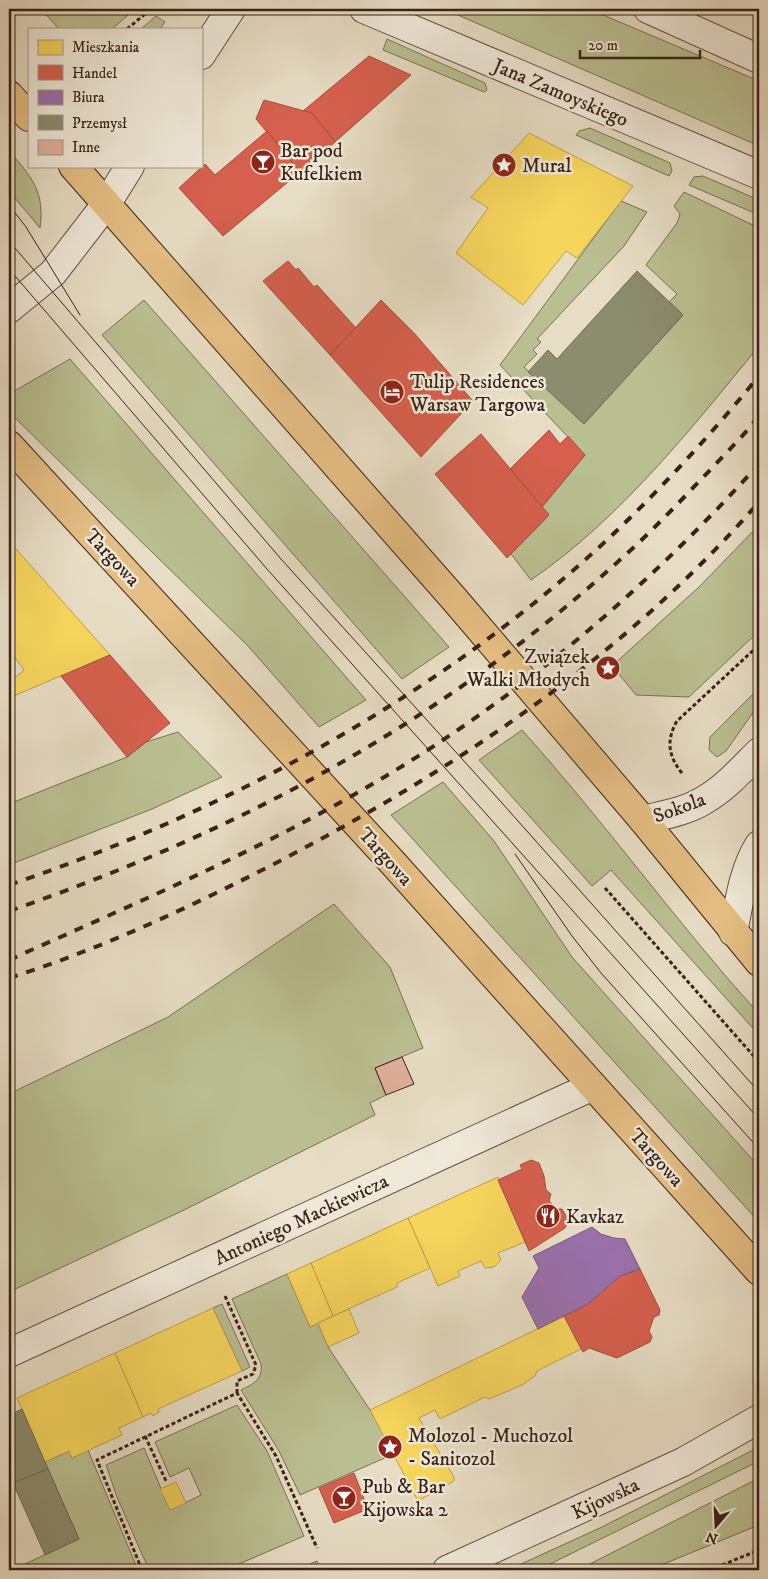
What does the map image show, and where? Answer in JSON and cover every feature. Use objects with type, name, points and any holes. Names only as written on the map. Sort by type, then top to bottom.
[{"type":"main road","points":[[9,95],[28,116]]},
{"type":"main road","points":[[75,168],[455,600],[643,820],[759,962]]},
{"type":"main road","name":"Targowa","points":[[9,445],[386,856],[759,1270]]},
{"type":"street","points":[[202,53],[231,9]]},
{"type":"street","name":"Jana Zamoyskiego","points":[[364,9],[759,175]]},
{"type":"street","points":[[648,9],[759,59]]},
{"type":"street","points":[[9,309],[53,273],[107,204],[129,168]]},
{"type":"street","name":"Sokola","points":[[643,820],[679,811],[706,800],[726,785],[759,752]]},
{"type":"street","points":[[733,932],[741,891],[759,845]]},
{"type":"street","name":"Antoniego Mackiewicza","points":[[9,1353],[593,1086]]},
{"type":"street","name":"Kijowska","points":[[448,1570],[683,1462],[759,1419]]},
{"type":"path","points":[[128,28],[151,9]]},
{"type":"path","points":[[680,771],[671,758],[670,732],[677,721],[759,645]]},
{"type":"path","points":[[605,888],[759,1062]]},
{"type":"path","points":[[225,1296],[256,1366],[253,1374],[237,1381],[237,1393],[276,1456],[317,1548]]},
{"type":"path","points":[[142,1570],[97,1460],[237,1393]]},
{"type":"path","points":[[146,1436],[166,1481]]},
{"type":"path","points":[[710,1570],[759,1550]]},
{"type":"green space","points":[[41,9],[135,9],[113,28],[58,28]]},
{"type":"green space","points":[[444,9],[589,9],[759,81],[759,146]]},
{"type":"green space","points":[[156,16],[165,22],[161,28],[142,28]]},
{"type":"green space","points":[[387,39],[485,83],[487,90],[484,92],[383,50]]},
{"type":"green space","points":[[590,128],[670,163],[672,171],[669,176],[576,135],[579,131]]},
{"type":"green space","points":[[9,151],[35,186],[40,204],[40,228],[9,191]]},
{"type":"green space","points":[[703,176],[759,200],[759,215],[689,185],[694,177]]},
{"type":"green space","points":[[684,192],[759,228],[759,346],[653,471],[624,501],[564,556],[531,580],[511,554],[549,515],[542,507],[585,455],[500,365],[621,201],[647,212],[624,246],[537,339],[541,342],[533,350],[537,354],[524,367],[584,424],[683,315],[669,302],[677,294],[646,265],[677,223],[680,214],[674,206]]},
{"type":"green space","points":[[144,300],[449,647],[402,679],[102,335]]},
{"type":"green space","points":[[70,359],[366,700],[319,727],[248,646],[9,412],[9,394]]},
{"type":"green space","points":[[759,525],[759,631],[689,697],[636,695],[612,666],[700,586]]},
{"type":"green space","points":[[759,691],[759,704],[726,751],[717,757],[709,750],[710,737],[755,692]]},
{"type":"green space","points":[[522,730],[759,1014],[759,1035],[611,870],[592,886],[479,760]]},
{"type":"green space","points":[[178,732],[222,777],[152,809],[9,865],[9,804],[127,757],[146,742]]},
{"type":"green space","points":[[443,782],[494,841],[572,957],[759,1167],[759,1222],[391,815]]},
{"type":"green space","points":[[334,904],[390,967],[423,1048],[375,1068],[386,1095],[370,1103],[375,1115],[184,1210],[9,1292],[9,1094],[168,1017]]},
{"type":"green space","points":[[287,1274],[310,1327],[318,1323],[328,1347],[370,1410],[394,1454],[300,1495],[279,1451],[241,1390],[259,1378],[261,1364],[232,1299]]},
{"type":"green space","points":[[222,1304],[250,1367],[242,1371],[213,1308]]},
{"type":"green space","points":[[237,1405],[267,1451],[304,1536],[225,1570],[149,1570],[117,1497],[106,1465],[144,1448],[170,1510],[201,1495],[189,1468],[170,1477],[155,1442]]},
{"type":"green space","points":[[759,1447],[759,1461],[538,1570],[508,1570],[602,1527]]},
{"type":"green space","points":[[88,1450],[138,1570],[12,1570],[79,1539],[45,1462],[69,1451],[72,1458]]},
{"type":"green space","points":[[759,1478],[759,1525],[649,1570],[578,1570]]},
{"type":"green space","points":[[317,1561],[321,1570],[296,1570]]},
{"type":"building: Mieszkania","points":[[529,133],[633,186],[577,258],[566,251],[523,305],[456,253],[488,208],[471,197]]},
{"type":"building: Mieszkania","points":[[9,541],[110,655],[9,698],[9,669],[16,677],[24,670],[9,649]]},
{"type":"building: Mieszkania","points":[[498,1177],[525,1242],[498,1253],[501,1260],[494,1267],[485,1268],[481,1261],[458,1271],[460,1276],[438,1286],[408,1218]]},
{"type":"building: Mieszkania","points":[[408,1218],[430,1268],[397,1283],[397,1287],[333,1316],[311,1263]]},
{"type":"building: Mieszkania","points":[[311,1263],[333,1316],[310,1327],[287,1274]]},
{"type":"building: Mieszkania","points":[[213,1308],[242,1371],[158,1409],[159,1412],[153,1416],[151,1413],[143,1417],[115,1353]]},
{"type":"building: Mieszkania","points":[[349,1309],[359,1333],[328,1347],[318,1323]]},
{"type":"building: Mieszkania","points":[[564,1316],[581,1349],[537,1371],[535,1376],[522,1385],[489,1399],[485,1397],[442,1418],[439,1418],[435,1410],[419,1418],[454,1477],[454,1481],[418,1501],[370,1410]]},
{"type":"building: Mieszkania","points":[[115,1353],[143,1417],[119,1428],[122,1435],[72,1458],[69,1451],[45,1462],[17,1398]]},
{"type":"building: Mieszkania","points":[[176,1482],[186,1503],[170,1510],[160,1489]]},
{"type":"building: Handel","points":[[369,56],[411,75],[335,142],[312,113],[303,111]]},
{"type":"building: Handel","points":[[264,100],[312,113],[335,142],[300,172],[256,119]]},
{"type":"building: Handel","points":[[267,131],[300,172],[223,236],[179,188],[205,164],[215,175]]},
{"type":"building: Handel","points":[[288,261],[296,270],[298,268],[314,287],[317,285],[356,328],[330,355],[263,281]]},
{"type":"building: Handel","points":[[381,300],[414,333],[473,401],[421,457],[330,355]]},
{"type":"building: Handel","points":[[549,430],[560,444],[568,436],[585,455],[542,507],[510,469]]},
{"type":"building: Handel","points":[[481,434],[549,515],[507,558],[435,474]]},
{"type":"building: Handel","points":[[110,655],[170,723],[127,757],[61,676]]},
{"type":"building: Handel","points":[[531,1160],[539,1163],[544,1176],[546,1190],[551,1194],[549,1201],[556,1209],[562,1209],[569,1221],[565,1228],[529,1251],[498,1180],[522,1169],[520,1165]]},
{"type":"building: Handel","points":[[640,1269],[660,1310],[659,1315],[654,1317],[649,1331],[652,1337],[650,1342],[617,1358],[589,1348],[583,1352],[564,1316],[588,1304],[620,1276]]},
{"type":"building: Handel","points":[[354,1473],[368,1509],[334,1523],[319,1488]]},
{"type":"building: Biura","points":[[592,1227],[601,1234],[625,1239],[640,1269],[620,1276],[588,1304],[538,1329],[522,1297],[539,1268],[533,1256]]},
{"type":"building: Przemysł","points":[[637,271],[683,315],[584,424],[528,372],[548,350],[557,359]]},
{"type":"building: Przemysł","points":[[22,1409],[48,1469],[13,1483],[9,1474],[9,1415]]},
{"type":"building: Przemysł","points":[[48,1469],[79,1539],[45,1555],[13,1483]]},
{"type":"building: Inne","points":[[402,1057],[414,1084],[386,1095],[375,1068]]},
{"type":"tram line","points":[[9,205],[26,227],[80,315]]},
{"type":"tram line","points":[[9,241],[281,559],[502,803],[759,1092]]},
{"type":"tram line","points":[[9,269],[267,569],[759,1119]]},
{"type":"tram line","points":[[515,854],[572,936],[601,973],[759,1149]]},
{"type":"railway","points":[[9,885],[89,856],[167,824],[244,788],[319,748],[392,705],[462,657],[530,606],[595,551],[680,467],[759,376]]},
{"type":"railway","points":[[9,911],[96,879],[180,844],[262,805],[340,763],[416,717],[490,666],[563,610],[664,518],[743,436],[759,416]]},
{"type":"railway","points":[[9,960],[247,851],[341,802],[438,743],[488,709],[584,634],[674,552],[759,464]]},
{"type":"railway","points":[[9,978],[111,941],[177,912],[242,880],[341,828],[471,749],[533,706],[594,660],[652,610],[707,558],[759,502]]},
{"type":"place","name":"Bar pod Kufelkiem","points":[[263,162]]},
{"type":"place","name":"Mural","points":[[504,165]]},
{"type":"place","name":"Tulip Residences Warsaw Targowa","points":[[392,392]]},
{"type":"place","name":"Związek Walki Młodych","points":[[608,668]]},
{"type":"place","name":"Kavkaz","points":[[548,1216]]},
{"type":"place","name":"Molozol - Muchozol - Sanitozol","points":[[390,1447]]},
{"type":"place","name":"Pub & Bar Kijowska 2","points":[[344,1498]]}]
